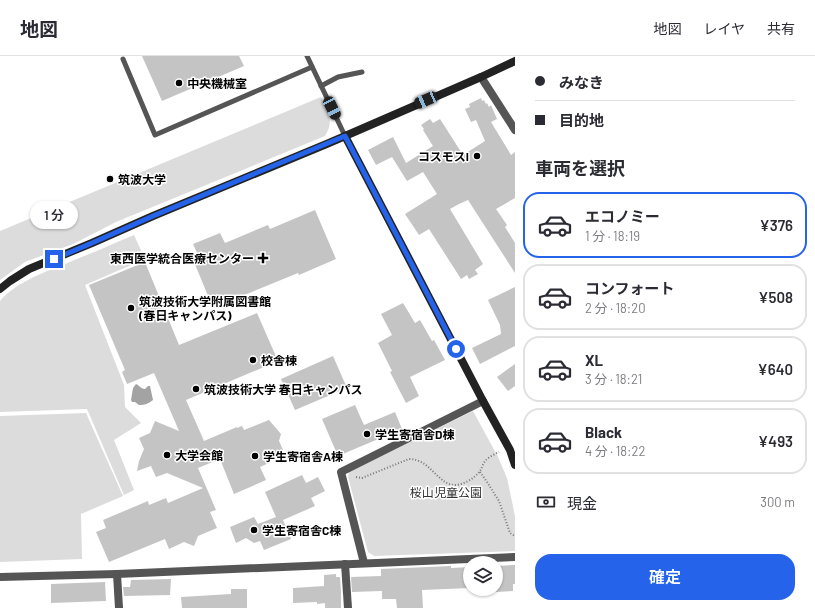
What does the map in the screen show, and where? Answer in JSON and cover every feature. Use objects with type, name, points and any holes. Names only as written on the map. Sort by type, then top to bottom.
[{"type":"street","points":[[0,289],[29,269],[345,136],[515,61]]},
{"type":"street","points":[[481,77],[515,130]]},
{"type":"street","points":[[345,136],[483,401],[513,448],[515,465]]},
{"type":"street","points":[[364,563],[341,472],[483,401]]},
{"type":"street","points":[[0,577],[117,574],[515,556]]},
{"type":"street","points":[[346,564],[348,608]]},
{"type":"street","points":[[117,574],[119,608]]},
{"type":"lane","points":[[307,56],[345,136]]},
{"type":"lane","points":[[123,59],[155,135],[312,67]]},
{"type":"lane","points":[[321,86],[338,77],[362,72]]},
{"type":"path","points":[[341,472],[362,478],[412,459],[426,465],[445,482],[450,485],[454,485],[465,483],[473,478],[480,472],[487,459],[500,451]]},
{"type":"path","points":[[480,472],[499,501],[510,533],[515,536]]},
{"type":"green space","points":[[321,97],[328,112],[330,121],[325,136],[116,222],[73,244],[25,262],[0,280],[0,231]]},
{"type":"green space","points":[[134,235],[145,259],[85,285],[124,385],[125,407],[141,423],[114,440],[134,490],[124,495],[87,409],[0,412],[0,301],[15,288],[33,277]]},
{"type":"green space","name":"桜山児童公園","points":[[473,411],[498,457],[507,478],[515,516],[515,551],[374,556],[368,552],[348,477],[349,472]]},
{"type":"green space","points":[[86,413],[123,496],[81,514],[82,559],[0,562],[0,416]]},
{"type":"shaded area","points":[[136,384],[144,389],[150,386],[153,400],[143,405],[132,402],[133,388]]},
{"type":"building","name":"中央機械室","points":[[142,56],[239,56],[244,66],[162,101]]},
{"type":"building","points":[[481,98],[482,101],[484,100],[489,107],[491,105],[497,119],[491,122],[511,155],[515,152],[515,198],[496,209],[507,225],[505,227],[515,243],[515,273],[468,200],[450,209],[483,264],[475,270],[478,274],[469,279],[467,275],[461,279],[429,229],[419,235],[405,214],[437,194],[423,172],[407,181],[392,157],[376,165],[368,150],[393,137],[406,163],[433,146],[421,125],[430,119],[433,123],[440,119],[463,155],[485,141],[476,120],[471,122],[465,109],[470,107],[469,104]]},
{"type":"building","name":"東西医学統合医療センター","points":[[315,210],[336,259],[213,308],[192,257],[198,255],[193,244],[220,233],[225,243],[268,225],[270,229]]},
{"type":"building","points":[[145,262],[179,345],[257,313],[278,361],[186,400],[204,441],[237,427],[242,426],[244,430],[269,420],[281,434],[279,441],[283,450],[269,455],[271,462],[260,467],[266,480],[234,494],[220,459],[198,468],[216,510],[210,512],[217,528],[198,536],[194,546],[184,542],[169,549],[165,539],[109,562],[96,532],[106,528],[103,520],[148,501],[149,505],[166,498],[168,503],[203,488],[167,473],[156,477],[151,466],[137,471],[144,449],[139,438],[150,433],[155,421],[179,431],[154,373],[127,384],[122,372],[125,370],[89,285]]},
{"type":"building","points":[[515,287],[515,346],[480,364],[472,348],[501,334],[500,325],[488,300]]},
{"type":"building","points":[[403,303],[415,323],[420,320],[432,341],[434,340],[445,360],[410,377],[419,396],[406,403],[390,372],[392,371],[378,343],[392,335],[381,314]]},
{"type":"building","points":[[333,356],[347,388],[295,410],[281,379]]},
{"type":"building","points":[[515,364],[515,386],[508,391],[497,377]]},
{"type":"building","name":"学生寄宿舎D棟","points":[[355,405],[364,425],[395,412],[402,429],[338,456],[322,419]]},
{"type":"building","points":[[302,475],[306,483],[318,477],[325,491],[311,498],[315,506],[283,520],[291,539],[264,550],[260,541],[254,543],[246,538],[236,543],[230,527],[254,517],[258,524],[276,517],[265,492]]},
{"type":"building","points":[[515,565],[515,584],[513,584],[513,591],[503,592],[503,566]]},
{"type":"building","points":[[451,566],[451,568],[463,567],[463,588],[422,590],[423,608],[397,608],[396,599],[382,599],[382,591],[352,592],[351,577],[381,576],[381,569]]},
{"type":"building","points":[[336,574],[336,577],[340,577],[341,608],[325,608],[325,603],[317,604],[317,602],[293,603],[293,588],[324,586],[324,575]]},
{"type":"building","points":[[171,579],[170,595],[124,596],[123,587],[130,587],[131,580]]},
{"type":"building","points":[[105,582],[106,601],[51,603],[51,584]]},
{"type":"building","points":[[231,589],[247,589],[247,608],[182,608],[181,597],[231,594]]},
{"type":"place","name":"中央機械室","points":[[179,83]]},
{"type":"place","name":"コスモスI","points":[[477,156]]},
{"type":"place","name":"筑波大学","points":[[110,179]]},
{"type":"place","name":"東西医学統合医療センター","points":[[263,258]]},
{"type":"place","name":"筑波技術大学附属図書館 (春日キャンパス)","points":[[131,308]]},
{"type":"place","name":"校舎棟","points":[[253,360]]},
{"type":"place","name":"筑波技術大学 春日キャンパス","points":[[196,389]]},
{"type":"place","name":"学生寄宿舎D棟","points":[[367,434]]},
{"type":"place","name":"大学会館","points":[[167,455]]},
{"type":"place","name":"学生寄宿舎A棟","points":[[255,456]]},
{"type":"place","name":"学生寄宿舎C棟","points":[[254,530]]},
{"type":"route","points":[[54,259],[345,136],[456,349]]}]
